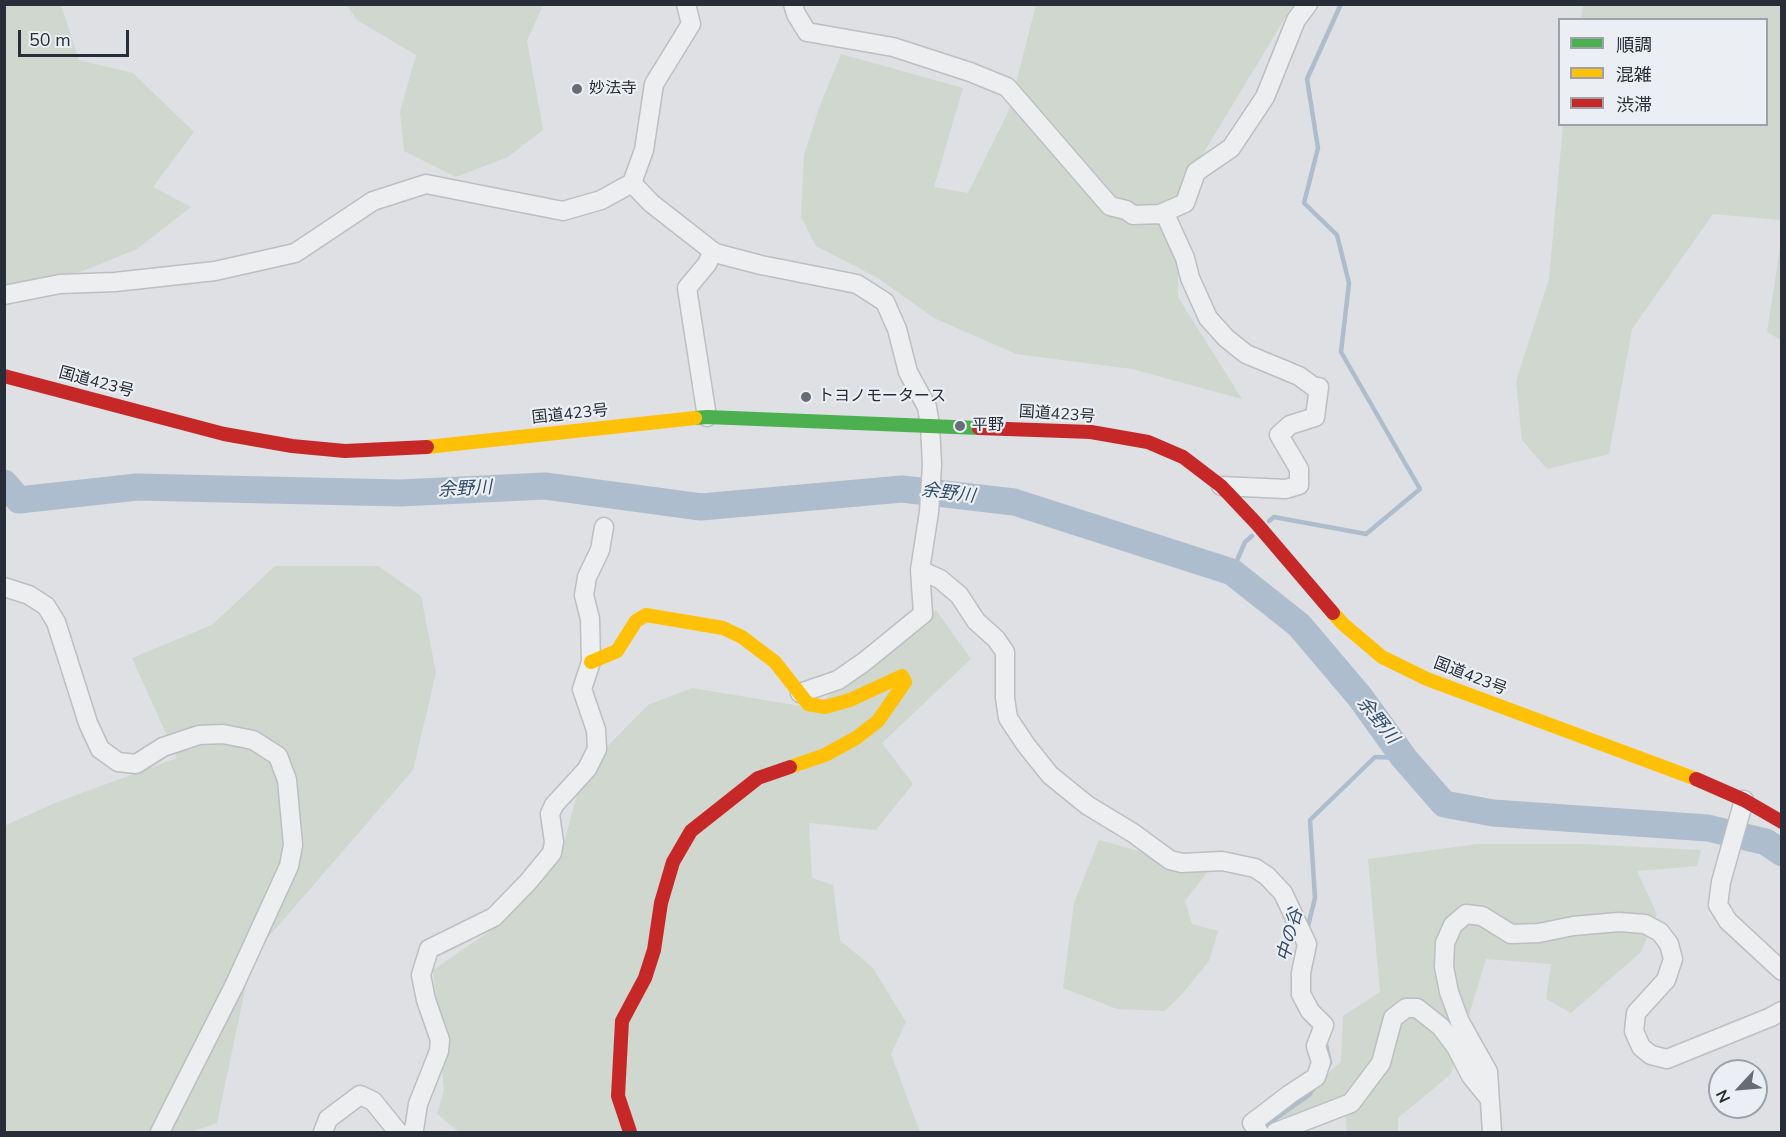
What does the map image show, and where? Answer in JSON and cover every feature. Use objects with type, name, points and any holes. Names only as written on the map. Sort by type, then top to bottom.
[{"type":"main road","name":"国道423号","points":[[4,376],[224,434],[292,446],[345,451],[410,449],[707,417],[890,426],[930,425],[1091,432],[1148,442],[1183,456],[1221,486],[1257,524],[1343,624],[1382,657],[1426,679],[1714,786],[1742,808],[1782,822]]},
{"type":"main road","points":[[591,662],[617,651],[636,621],[646,615],[723,628],[742,637],[775,662],[808,704],[825,707],[850,700],[902,675],[905,682],[878,721],[856,738],[825,755],[758,778],[692,831],[673,862],[661,903],[654,950],[645,978],[622,1021],[618,1096],[630,1132]]},
{"type":"street","points":[[4,295],[60,284],[115,282],[215,271],[295,254],[373,201],[426,184],[563,211],[601,200],[632,183],[644,150],[654,84],[691,24],[686,4]]},
{"type":"street","points":[[793,4],[807,32],[893,47],[970,72],[1007,87],[1110,206],[1133,214],[1160,214],[1185,203],[1196,172],[1231,148],[1265,97],[1296,20],[1308,4]]},
{"type":"street","points":[[632,183],[651,202],[713,251],[761,265],[857,284],[885,302],[897,329],[908,372],[927,407],[932,465],[929,512],[920,570],[923,614],[838,680],[800,693]]},
{"type":"street","points":[[1164,212],[1208,318],[1226,339],[1246,354],[1299,376],[1314,387],[1318,387],[1315,417],[1290,425],[1279,435],[1299,469],[1299,485],[1286,489],[1221,486]]},
{"type":"street","points":[[707,417],[687,288],[707,264],[713,251]]},
{"type":"street","points":[[411,1132],[414,1130],[418,1104],[439,1051],[440,1040],[426,1000],[421,975],[429,950],[494,917],[528,882],[552,853],[554,842],[550,814],[554,805],[587,769],[597,749],[596,730],[582,688],[591,662],[590,619],[584,595],[587,578],[600,550],[604,527]]},
{"type":"street","points":[[920,570],[940,579],[959,595],[976,621],[996,639],[1005,652],[1005,698],[1008,718],[1050,775],[1087,806],[1133,832],[1170,860],[1182,863],[1222,861],[1255,868],[1267,876],[1283,893],[1307,945],[1301,973],[1301,994],[1310,1011],[1324,1025],[1316,1046],[1321,1062],[1316,1077],[1252,1123],[1258,1132]]},
{"type":"street","points":[[4,587],[29,595],[46,606],[56,622],[88,723],[100,749],[118,762],[136,764],[163,747],[199,735],[223,734],[253,740],[278,756],[287,780],[293,845],[289,866],[235,984],[160,1132]]},
{"type":"street","points":[[1742,808],[1721,882],[1718,905],[1728,921],[1782,971]]},
{"type":"street","points":[[1492,1132],[1488,1072],[1460,1022],[1449,992],[1444,968],[1445,943],[1453,925],[1466,914],[1482,916],[1511,934],[1539,933],[1573,926],[1618,922],[1645,924],[1660,932],[1673,959],[1666,980],[1636,1013],[1634,1031],[1641,1047],[1651,1055],[1667,1059],[1782,1011]]},
{"type":"street","points":[[1276,1132],[1351,1103],[1381,1063],[1393,1018],[1406,1008],[1416,1008],[1441,1027],[1456,1047],[1471,1076],[1489,1098]]},
{"type":"street","points":[[323,1132],[328,1119],[360,1095],[372,1101],[398,1132]]},
{"type":"shaded area","points":[[4,5],[61,5],[79,60],[133,73],[194,132],[153,187],[191,207],[137,249],[83,271],[5,288]]},
{"type":"shaded area","points":[[347,5],[543,5],[527,41],[543,130],[508,157],[456,177],[404,151],[400,112],[416,55],[357,20]]},
{"type":"shaded area","points":[[1036,5],[1293,5],[1178,195],[1178,297],[1242,399],[1132,369],[1016,354],[934,318],[878,278],[816,246],[801,217],[804,155],[819,108],[841,54],[963,88],[934,187],[968,193],[1009,110]]},
{"type":"shaded area","points":[[1583,5],[1781,5],[1781,220],[1713,214],[1632,329],[1609,454],[1547,469],[1522,440],[1516,381],[1549,279],[1563,126],[1768,126],[1768,18],[1581,18]]},
{"type":"shaded area","points":[[1781,242],[1781,340],[1767,332]]},
{"type":"shaded area","points":[[275,566],[378,566],[421,596],[436,673],[413,770],[252,956],[217,1123],[191,1132],[5,1132],[4,826],[55,803],[177,758],[132,658],[212,625]]},
{"type":"shaded area","points":[[936,610],[971,659],[882,743],[913,784],[876,830],[809,823],[812,878],[833,885],[840,940],[873,968],[906,1022],[891,1054],[920,1132],[459,1132],[437,1114],[444,1090],[433,970],[505,921],[562,850],[584,770],[648,705],[692,688],[813,708]]},
{"type":"shaded area","points":[[1099,840],[1209,870],[1185,901],[1192,924],[1218,931],[1209,961],[1165,1011],[1117,1009],[1063,988],[1074,903]]},
{"type":"shaded area","points":[[1477,844],[1584,844],[1701,850],[1697,866],[1637,871],[1657,914],[1641,952],[1571,1013],[1546,999],[1551,964],[1486,959],[1451,1074],[1398,1118],[1398,1132],[1347,1132],[1344,1103],[1273,1120],[1341,1062],[1343,1016],[1380,992],[1368,859]]},
{"type":"waterway","points":[[1269,521],[1274,517],[1366,534],[1420,489],[1341,352],[1349,283],[1337,235],[1304,203],[1318,148],[1307,79],[1341,4]]},
{"type":"waterway","name":"余野川","points":[[4,483],[19,500],[137,487],[400,493],[545,486],[701,507],[902,489],[1014,502],[1232,572],[1299,625],[1360,697],[1404,758],[1444,804],[1493,813],[1708,828],[1766,842],[1782,853]]},
{"type":"waterway","points":[[1232,572],[1245,542],[1252,536]]},
{"type":"waterway","name":"中の谷","points":[[1307,930],[1315,898],[1310,820],[1375,757],[1404,758]]},
{"type":"waterway","name":"中の谷","points":[[1325,1040],[1330,1063],[1326,1069]]},
{"type":"waterway","name":"中の谷","points":[[1261,1129],[1309,1095],[1315,1086]]},
{"type":"traffic: fast","points":[[695,418],[979,428]]},
{"type":"traffic: slow","points":[[427,447],[695,418]]},
{"type":"traffic: slow","points":[[1333,613],[1382,657],[1427,679],[1696,779]]},
{"type":"traffic: slow","points":[[591,662],[617,651],[636,621],[646,615],[723,628],[742,637],[775,662],[808,704],[825,707],[850,700],[902,676],[905,682],[878,721],[856,738],[825,755],[790,767]]},
{"type":"traffic: jam","points":[[4,376],[224,434],[292,446],[345,451],[427,447]]},
{"type":"traffic: jam","points":[[979,428],[1091,432],[1148,442],[1183,457],[1221,486],[1257,524],[1333,613]]},
{"type":"traffic: jam","points":[[630,1132],[618,1096],[622,1021],[645,978],[654,950],[661,903],[673,862],[691,831],[758,778],[790,767]]},
{"type":"traffic: jam","points":[[1696,779],[1744,800],[1782,822]]},
{"type":"place","name":"妙法寺","points":[[577,89]]},
{"type":"place","name":"トヨノモータース","points":[[806,397]]},
{"type":"place","name":"平野","points":[[960,426]]}]
